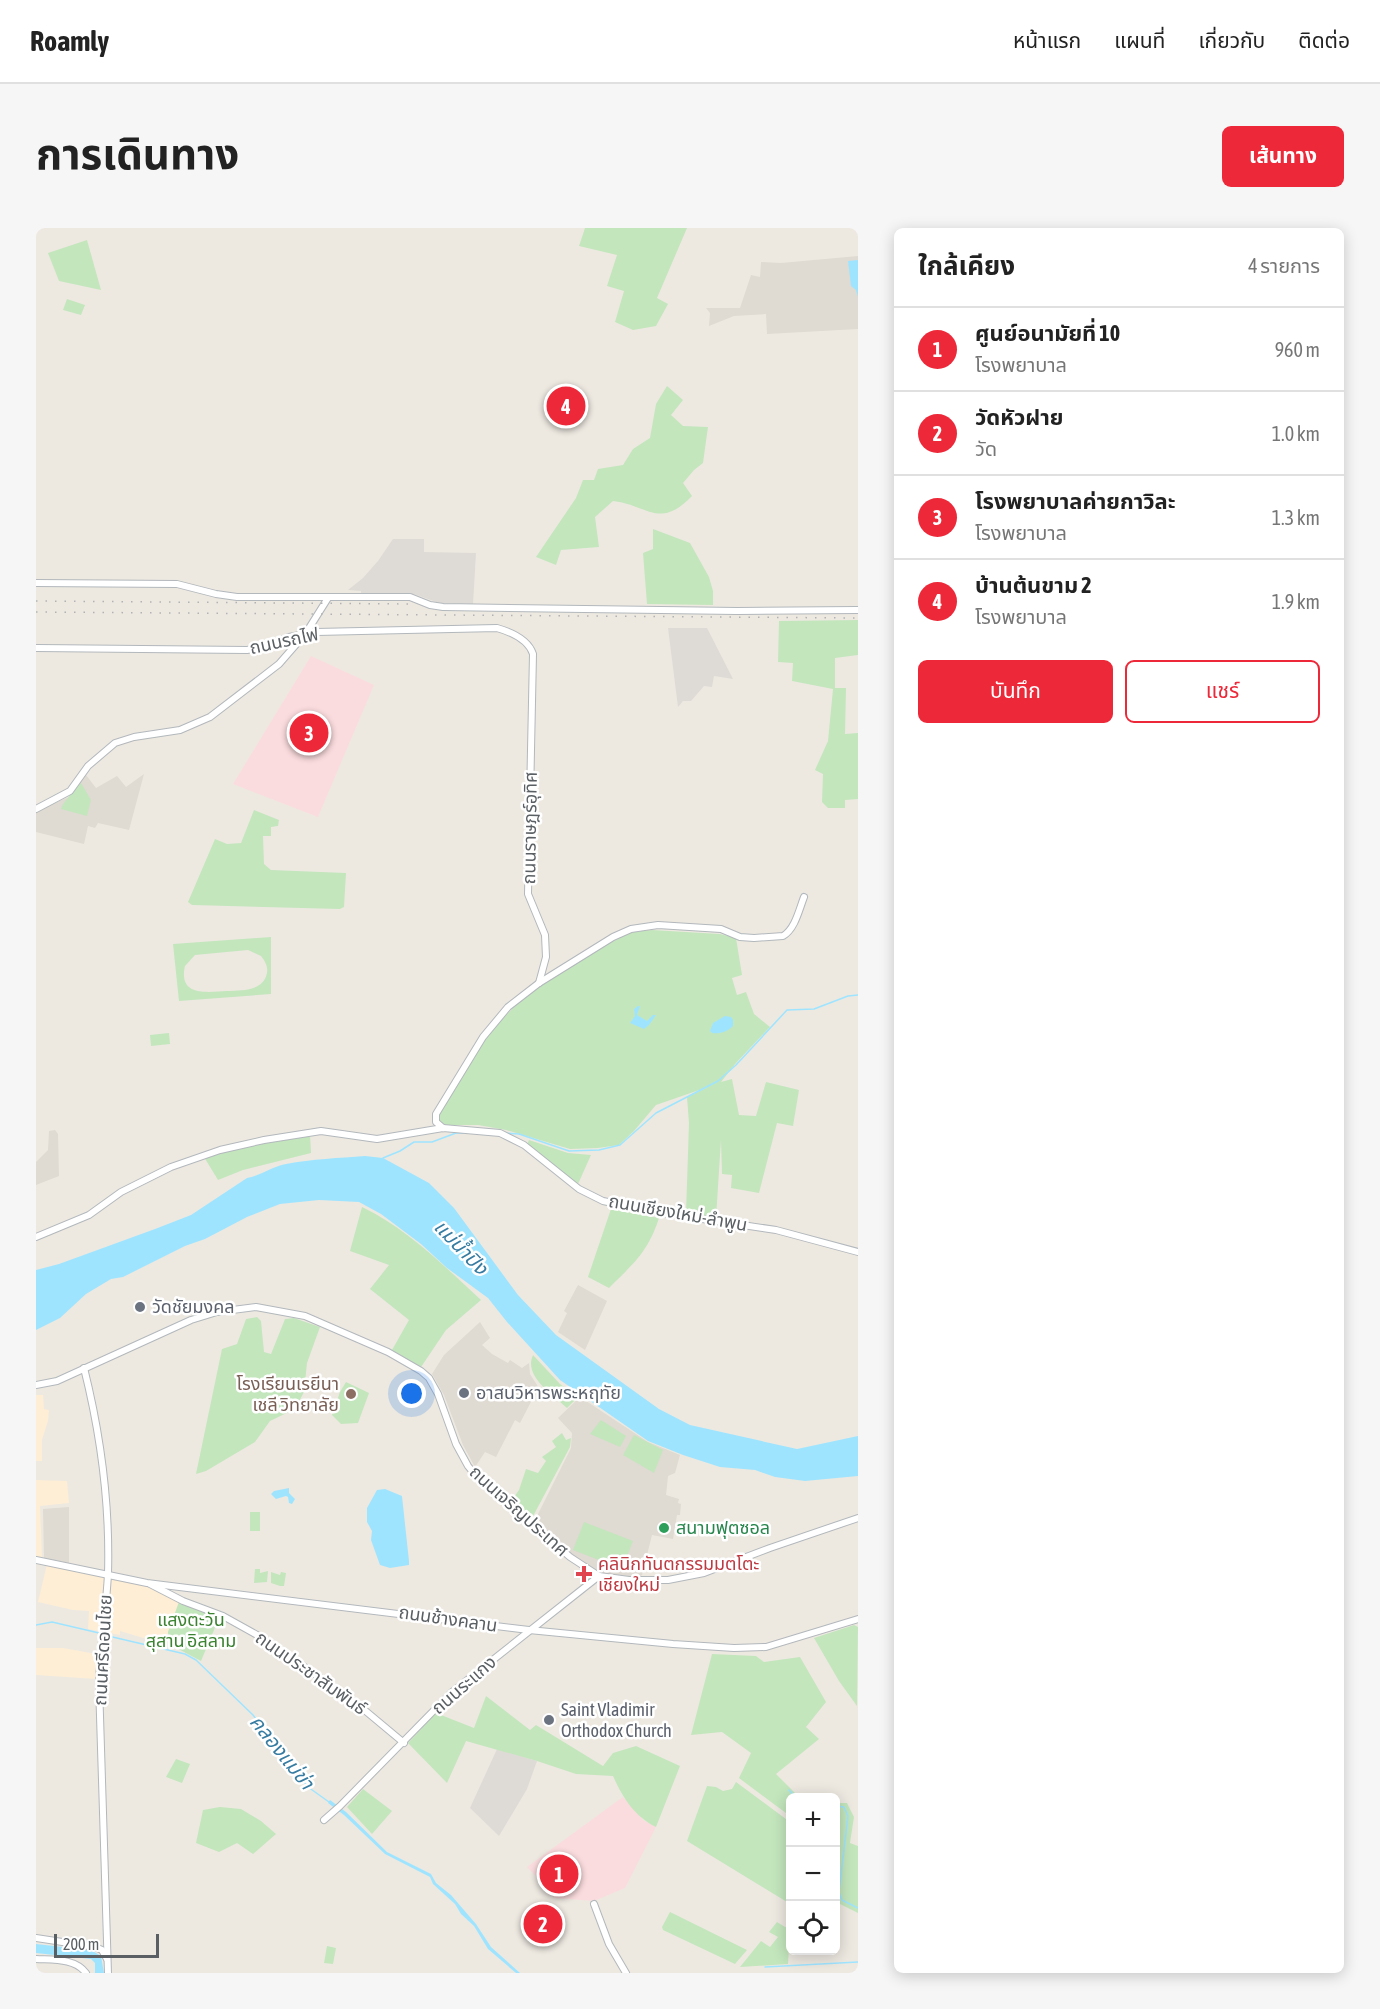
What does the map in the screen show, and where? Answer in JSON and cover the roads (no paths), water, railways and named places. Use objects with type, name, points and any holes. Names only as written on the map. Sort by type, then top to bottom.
[{"type":"street","points":[[36,583],[177,584],[237,597],[410,597],[430,605],[443,607],[737,611],[858,610]]},
{"type":"street","points":[[36,809],[70,791],[88,766],[114,743],[134,737],[180,730],[210,717],[279,664],[306,633],[328,598]]},
{"type":"street","name":"ถนนรถไฟ","points":[[36,648],[237,650],[263,647],[306,633],[497,628]]},
{"type":"street","name":"ถนนราษฎร์อุทิศ","points":[[497,628],[512,633],[524,641],[532,649],[533,654],[528,894],[545,934],[546,957],[539,983]]},
{"type":"street","points":[[423,1130],[436,1114],[483,1037],[508,1007],[539,983],[613,937],[631,929],[646,926],[721,929],[740,937],[754,938],[786,935],[804,897]]},
{"type":"street","points":[[436,1114],[436,1122],[443,1128]]},
{"type":"street","name":"ถนนเชียงใหม่-ลำพูน","points":[[36,1236],[89,1215],[121,1192],[171,1167],[220,1150],[311,1131],[329,1131],[377,1139],[443,1128],[500,1133],[509,1136],[524,1145],[579,1189],[603,1201],[662,1213],[776,1230],[858,1252]]},
{"type":"street","name":"ถนนเจริญประเทศ","points":[[36,1385],[57,1381],[191,1320],[244,1307],[261,1308],[309,1316],[388,1352],[421,1371],[434,1386],[456,1444],[476,1476],[567,1555],[599,1576],[642,1581],[686,1578],[858,1518]]},
{"type":"street","name":"ถนนศรีดอนไชย","points":[[84,1368],[99,1432],[105,1475],[108,1574],[101,1642],[100,1692],[109,1971]]},
{"type":"street","points":[[70,1375],[86,1377]]},
{"type":"street","name":"ถนนช้างคลาน","points":[[36,1560],[147,1582],[529,1630],[673,1644],[754,1648],[803,1637],[858,1619]]},
{"type":"street","name":"ถนนระแกง","points":[[324,1820],[404,1743],[451,1693],[599,1576]]},
{"type":"street","name":"ถนนประชาสัมพันธ์","points":[[147,1582],[183,1601],[223,1616],[266,1640],[356,1703],[404,1743]]},
{"type":"street","points":[[594,1904],[609,1944],[626,1973]]},
{"type":"street","points":[[95,1947],[105,1943],[107,1934]]},
{"type":"street","points":[[36,1938],[95,1947],[104,1952],[109,1971]]},
{"type":"street","points":[[36,1959],[72,1962],[81,1966],[86,1973]]},
{"type":"water","points":[[858,260],[858,297],[856,290],[851,286],[848,261]]},
{"type":"water","points":[[640,1006],[637,1015],[647,1021],[656,1015],[644,1029],[630,1023],[635,1016],[634,1009]]},
{"type":"water","points":[[725,1016],[731,1017],[733,1026],[723,1032],[712,1033],[710,1031],[713,1023]]},
{"type":"water","name":"แม่น้ำปิง","points":[[365,1156],[383,1158],[429,1183],[454,1208],[518,1295],[556,1335],[659,1409],[690,1425],[797,1449],[858,1436],[858,1476],[805,1481],[775,1477],[755,1470],[720,1467],[648,1441],[560,1380],[488,1298],[381,1214],[359,1202],[319,1200],[280,1204],[247,1217],[123,1277],[111,1279],[86,1294],[60,1318],[36,1330],[36,1270],[59,1264],[191,1215],[247,1178],[281,1165]]},
{"type":"water","points":[[289,1488],[289,1493],[295,1499],[292,1504],[286,1496],[276,1499],[271,1494],[274,1491]]},
{"type":"water","points":[[385,1489],[402,1496],[409,1565],[390,1568],[380,1565],[371,1540],[372,1531],[367,1522],[367,1508],[377,1490]]},
{"type":"water","points":[[330,1800],[346,1812],[387,1852],[431,1874],[436,1883],[451,1895],[476,1924],[491,1947],[520,1973],[516,1973],[488,1949],[474,1926],[433,1884],[430,1877],[385,1854],[328,1803]]},
{"type":"water","points":[[36,1944],[91,1950],[101,1956],[104,1973],[95,1973],[95,1963],[91,1959],[36,1953]]},
{"type":"waterway","points":[[504,1133],[519,1134],[569,1151],[599,1150],[620,1145],[656,1113],[718,1081],[787,1010],[814,1009],[848,996],[858,995]]},
{"type":"waterway","points":[[383,1158],[414,1142],[432,1142],[456,1133],[463,1133]]},
{"type":"waterway","name":"คลองแม่ข่า","points":[[36,1625],[52,1622],[99,1633]]},
{"type":"waterway","name":"คลองแม่ข่า","points":[[104,1635],[185,1654],[196,1660],[253,1715],[308,1787],[329,1802]]},
{"type":"waterway","points":[[840,1806],[844,1807],[848,1816],[839,1892],[842,1900],[858,1908]]},
{"type":"waterway","points":[[765,1967],[858,1962]]},
{"type":"railway","points":[[36,601],[413,604]]},
{"type":"railway","points":[[36,612],[858,618]]},
{"type":"place","name":"บ้านต้นขาม 2","points":[[566,406]]},
{"type":"place","name":"โรงพยาบาลค่ายกาวิละ","points":[[309,733]]},
{"type":"place","name":"วัดชัยมงคล","points":[[140,1307]]},
{"type":"place","name":"อาสนวิหารพระหฤทัย","points":[[464,1393]]},
{"type":"place","name":"โรงเรียนเรยีนา เชลี วิทยาลัย","points":[[351,1394]]},
{"type":"place","name":"สนามฟุตซอล","points":[[664,1528]]},
{"type":"place","name":"คลินิกทันตกรรมมตโตะ เชียงใหม่","points":[[584,1574]]},
{"type":"place","name":"Saint Vladimir Orthodox Church","points":[[549,1720]]},
{"type":"place","name":"ศูนย์อนามัยที่ 10","points":[[559,1874]]},
{"type":"place","name":"วัดหัวฝาย","points":[[543,1924]]},
{"type":"park label","name":"แสงตะวัน สุสาน อิสลาม","points":[[191,1630]]}]
